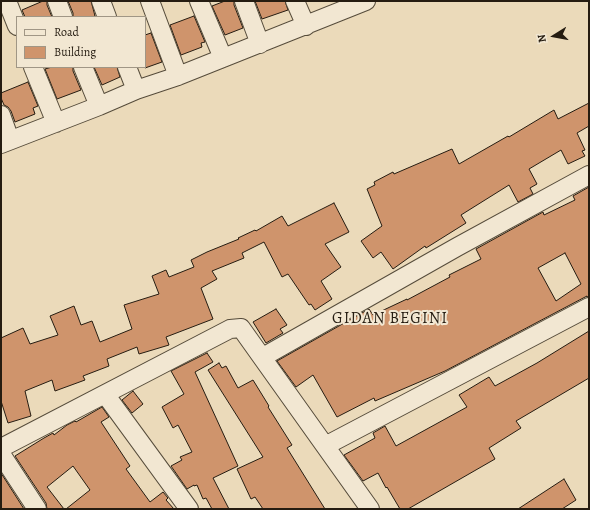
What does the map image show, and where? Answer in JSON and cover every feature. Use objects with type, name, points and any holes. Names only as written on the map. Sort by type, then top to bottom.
[{"type":"street","points":[[7,1],[16,24]]},
{"type":"street","points":[[57,1],[63,16]]},
{"type":"street","points":[[101,1],[107,16]]},
{"type":"street","points":[[150,1],[178,76]]},
{"type":"street","points":[[199,1],[223,58]]},
{"type":"street","points":[[244,1],[260,44]]},
{"type":"street","points":[[295,1],[306,26]]},
{"type":"street","points":[[1,115],[6,142],[136,90],[178,76],[306,26],[345,5],[366,1]]},
{"type":"street","points":[[33,68],[56,123]]},
{"type":"street","points":[[83,68],[99,106]]},
{"type":"street","points":[[127,68],[136,90]]},
{"type":"street","points":[[263,357],[457,247],[589,175]]},
{"type":"street","points":[[325,446],[589,307]]},
{"type":"street","points":[[1,448],[230,329],[242,328],[370,509]]},
{"type":"street","points":[[105,394],[189,509]]},
{"type":"street","points":[[1,454],[37,509]]},
{"type":"building","points":[[43,1],[47,1],[52,16],[25,16],[22,10]]},
{"type":"building","points":[[68,1],[91,1],[95,16],[73,16]]},
{"type":"building","points":[[225,1],[234,1],[234,5],[243,28],[225,35],[212,6]]},
{"type":"building","points":[[255,1],[285,1],[288,10],[262,19]]},
{"type":"building","points":[[194,16],[205,42],[201,43],[202,47],[181,55],[170,25]]},
{"type":"building","points":[[151,33],[162,62],[146,68],[146,35]]},
{"type":"building","points":[[73,68],[81,90],[57,99],[45,69]]},
{"type":"building","points":[[94,68],[117,68],[120,77],[102,85]]},
{"type":"building","points":[[28,82],[38,106],[33,108],[35,114],[15,122],[11,111],[4,105],[1,98],[1,93]]},
{"type":"building","points":[[589,103],[589,126],[577,133],[585,150],[582,151],[585,156],[568,164],[561,150],[529,169],[537,184],[530,188],[533,194],[518,202],[509,185],[461,215],[466,223],[426,248],[425,246],[393,269],[381,252],[373,258],[361,241],[382,226],[367,189],[375,185],[374,182],[393,172],[394,174],[452,149],[459,164],[508,136],[509,137],[554,110],[558,119]]},
{"type":"building","points":[[589,187],[589,297],[587,296],[445,371],[375,401],[374,398],[337,417],[313,375],[296,387],[277,361],[369,309],[373,315],[407,300],[450,277],[449,275],[481,259],[476,249],[543,212],[544,215],[575,200],[573,196]],"holes":[[[565,253],[581,284],[556,301],[538,268]]]},
{"type":"building","points":[[334,203],[349,232],[325,244],[341,267],[321,281],[332,299],[315,310],[311,304],[309,305],[288,274],[282,277],[264,242],[242,253],[244,258],[212,271],[217,279],[201,288],[213,319],[166,337],[169,345],[139,354],[137,347],[107,359],[109,366],[83,376],[85,380],[55,391],[52,380],[25,391],[31,416],[8,423],[1,401],[1,338],[23,328],[30,344],[58,335],[50,316],[74,306],[81,325],[92,321],[100,342],[132,329],[124,305],[159,294],[152,276],[166,270],[169,277],[194,267],[191,260],[239,239],[238,238],[255,230],[256,231],[282,216],[288,226]]},
{"type":"building","points":[[276,309],[287,325],[280,329],[283,333],[266,343],[253,322]]},
{"type":"building","points":[[589,331],[589,378],[516,421],[521,428],[489,448],[495,459],[408,509],[400,509],[378,473],[363,481],[344,455],[375,438],[373,433],[385,426],[396,446],[467,407],[459,395],[489,377],[495,386],[537,363]]},
{"type":"building","points":[[207,353],[213,362],[195,372],[238,466],[213,478],[229,509],[212,509],[206,498],[203,499],[197,485],[187,489],[171,466],[182,460],[180,457],[192,452],[178,425],[173,428],[162,407],[184,394],[171,371]]},
{"type":"building","points":[[219,363],[222,368],[226,366],[238,388],[253,380],[292,445],[287,448],[325,509],[263,509],[255,497],[251,499],[237,469],[263,457],[208,370]]},
{"type":"building","points":[[133,391],[143,404],[132,413],[122,400]]},
{"type":"building","points":[[102,407],[109,417],[101,422],[130,466],[126,469],[150,502],[163,492],[168,498],[166,500],[174,509],[66,509],[90,490],[73,466],[47,487],[64,509],[47,509],[46,503],[15,456],[53,433],[54,435],[67,425],[75,421],[76,422]]},
{"type":"building","points":[[1,473],[24,509],[1,509]]},
{"type":"building","points":[[564,479],[576,500],[562,509],[518,509]]},
{"type":"district","name":"GIDAN BEGINI","points":[[390,319]]}]
